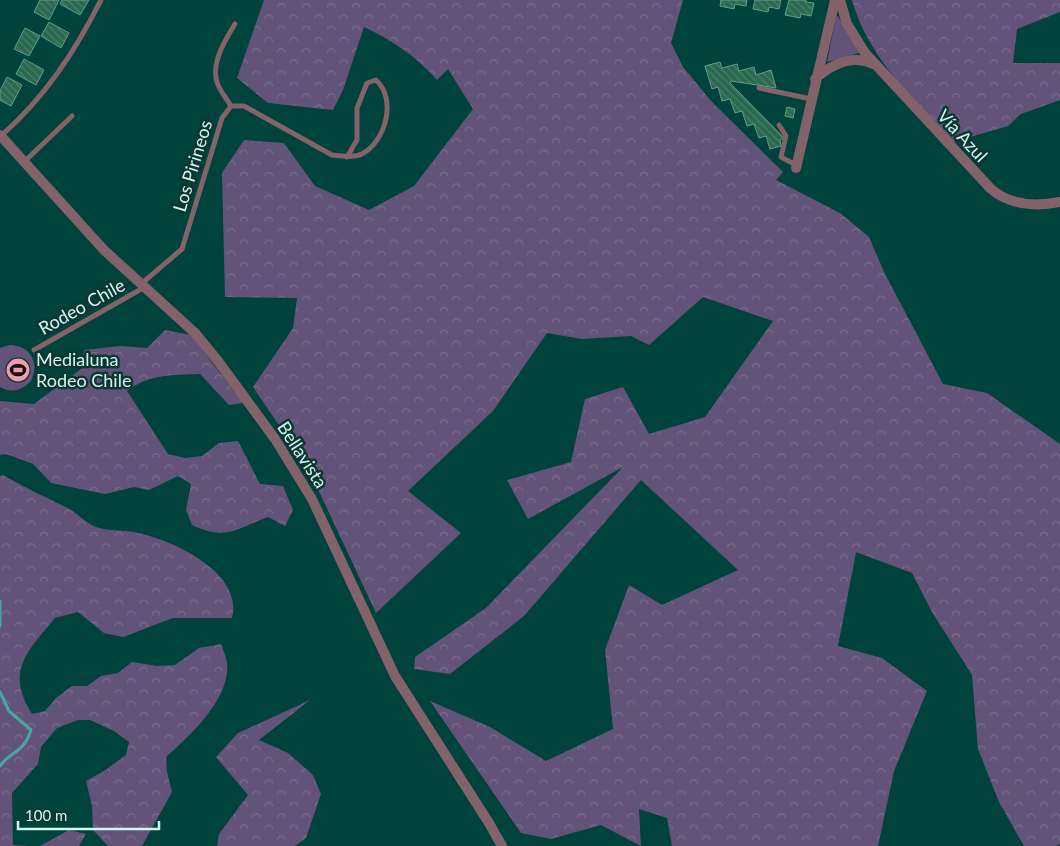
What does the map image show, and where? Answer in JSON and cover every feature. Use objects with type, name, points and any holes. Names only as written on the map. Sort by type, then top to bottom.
[{"type":"street","points":[[796,167],[815,79],[835,0]]},
{"type":"street","name":"Vía Azul","points":[[840,0],[851,31],[875,65],[991,189],[1010,200],[1040,204],[1060,202]]},
{"type":"street","points":[[815,79],[830,67],[842,62],[858,60],[875,65]]},
{"type":"street","name":"Bellavista","points":[[1,136],[104,250],[141,286],[183,321],[207,347],[289,460],[312,499],[390,667],[493,828],[502,846]]},
{"type":"lane","points":[[1,136],[30,110],[56,79],[75,49],[101,0]]},
{"type":"lane","points":[[231,106],[217,83],[216,68],[226,39],[235,24]]},
{"type":"lane","points":[[376,80],[383,87],[388,110],[383,126],[376,142],[362,154],[347,157],[357,140],[357,108],[367,83],[376,80]]},
{"type":"lane","points":[[759,88],[811,99]]},
{"type":"lane","name":"Los Pirineos","points":[[141,286],[182,249],[222,118],[231,106],[244,106],[332,155],[347,157]]},
{"type":"lane","points":[[25,161],[72,116]]},
{"type":"lane","points":[[779,126],[786,136],[782,157],[796,167]]},
{"type":"lane","name":"Rodeo Chile","points":[[34,350],[141,286]]},
{"type":"green space","points":[[264,0],[683,0],[671,43],[683,67],[712,102],[783,172],[776,180],[840,213],[869,237],[885,274],[943,384],[987,393],[1060,444],[1060,844],[1056,846],[1024,846],[999,802],[978,749],[972,675],[932,612],[912,573],[856,552],[838,646],[882,658],[927,691],[894,771],[878,846],[672,846],[667,818],[639,809],[641,846],[601,825],[551,839],[521,833],[430,701],[490,727],[546,761],[613,729],[605,650],[629,585],[662,605],[738,570],[641,480],[524,616],[450,674],[414,669],[415,657],[486,608],[623,467],[528,519],[507,480],[571,462],[585,399],[623,387],[649,434],[705,417],[773,321],[703,297],[649,345],[631,336],[582,339],[547,333],[493,411],[408,491],[461,533],[376,613],[308,468],[253,387],[293,328],[297,298],[225,297],[222,173],[244,140],[284,143],[315,186],[369,210],[414,186],[473,109],[448,69],[437,80],[421,63],[403,49],[364,27],[343,90],[333,110],[268,103],[237,78]]},
{"type":"green space","points":[[852,0],[1060,0],[1060,12],[1017,29],[1013,63],[1060,63],[1060,100],[1021,114],[1008,126],[953,142],[894,77],[881,59],[859,21]]},
{"type":"green space","points":[[838,16],[859,53],[827,62],[836,17]]},
{"type":"green space","points":[[165,330],[191,335],[243,403],[229,405],[200,374],[152,378],[135,385],[127,391],[168,454],[185,458],[202,456],[219,443],[238,441],[260,484],[283,486],[293,510],[285,526],[268,517],[231,532],[223,533],[204,530],[192,525],[186,510],[191,484],[178,476],[149,490],[134,487],[105,494],[51,483],[33,464],[6,454],[0,455],[0,401],[34,404],[82,368],[84,350],[120,346],[147,348]]},
{"type":"green space","name":"Medialuna Rodeo Chile","points":[[9,345],[28,351],[34,361],[34,374],[31,381],[24,387],[13,391],[0,387],[0,348]]},
{"type":"green space","points":[[3,475],[71,510],[93,526],[134,532],[167,542],[184,550],[216,572],[227,586],[233,601],[232,618],[173,618],[123,637],[104,633],[78,612],[55,618],[28,652],[23,663],[20,674],[20,686],[32,714],[45,711],[56,698],[72,686],[87,686],[101,676],[118,673],[132,662],[157,666],[175,665],[199,648],[221,644],[227,663],[227,676],[223,689],[216,703],[197,727],[166,757],[167,772],[172,792],[142,846],[108,846],[93,830],[92,806],[86,781],[126,755],[129,742],[114,731],[90,720],[78,720],[57,728],[41,747],[38,764],[12,793],[13,845],[28,846],[0,846],[0,476]]},
{"type":"green space","points":[[310,700],[259,740],[288,753],[313,775],[321,794],[306,838],[295,846],[217,846],[219,834],[248,795],[216,757],[238,733]]},
{"type":"green space","points":[[69,830],[86,834],[79,846],[40,846]]},
{"type":"building","points":[[40,0],[59,0],[49,20],[34,12]]},
{"type":"building","points":[[62,0],[89,0],[80,15],[60,4]]},
{"type":"building","points":[[721,0],[747,0],[746,6],[735,4],[734,9],[720,6]]},
{"type":"building","points":[[755,0],[781,0],[779,9],[769,7],[768,12],[753,9]]},
{"type":"building","points":[[789,0],[806,0],[806,2],[814,3],[811,16],[801,14],[800,18],[785,15]]},
{"type":"building","points":[[49,22],[69,33],[61,48],[41,36]]},
{"type":"building","points":[[25,28],[40,36],[29,56],[14,49]]},
{"type":"building","points":[[24,59],[44,70],[36,85],[16,74]]},
{"type":"building","points":[[720,62],[722,68],[737,64],[739,71],[754,67],[756,75],[771,70],[776,88],[731,81],[730,83],[784,138],[780,140],[781,146],[770,149],[766,136],[759,138],[754,124],[747,126],[742,111],[735,113],[730,99],[722,101],[718,87],[712,89],[705,66]]},
{"type":"building","points":[[7,77],[22,85],[11,106],[0,100],[0,91]]},
{"type":"building","points":[[787,107],[795,109],[793,118],[785,116]]},
{"type":"waterway","points":[[0,601],[0,626]]},
{"type":"waterway","points":[[0,692],[9,711],[31,730],[21,748],[0,766]]},
{"type":"place","name":"Medialuna Rodeo Chile","points":[[18,370]]}]
